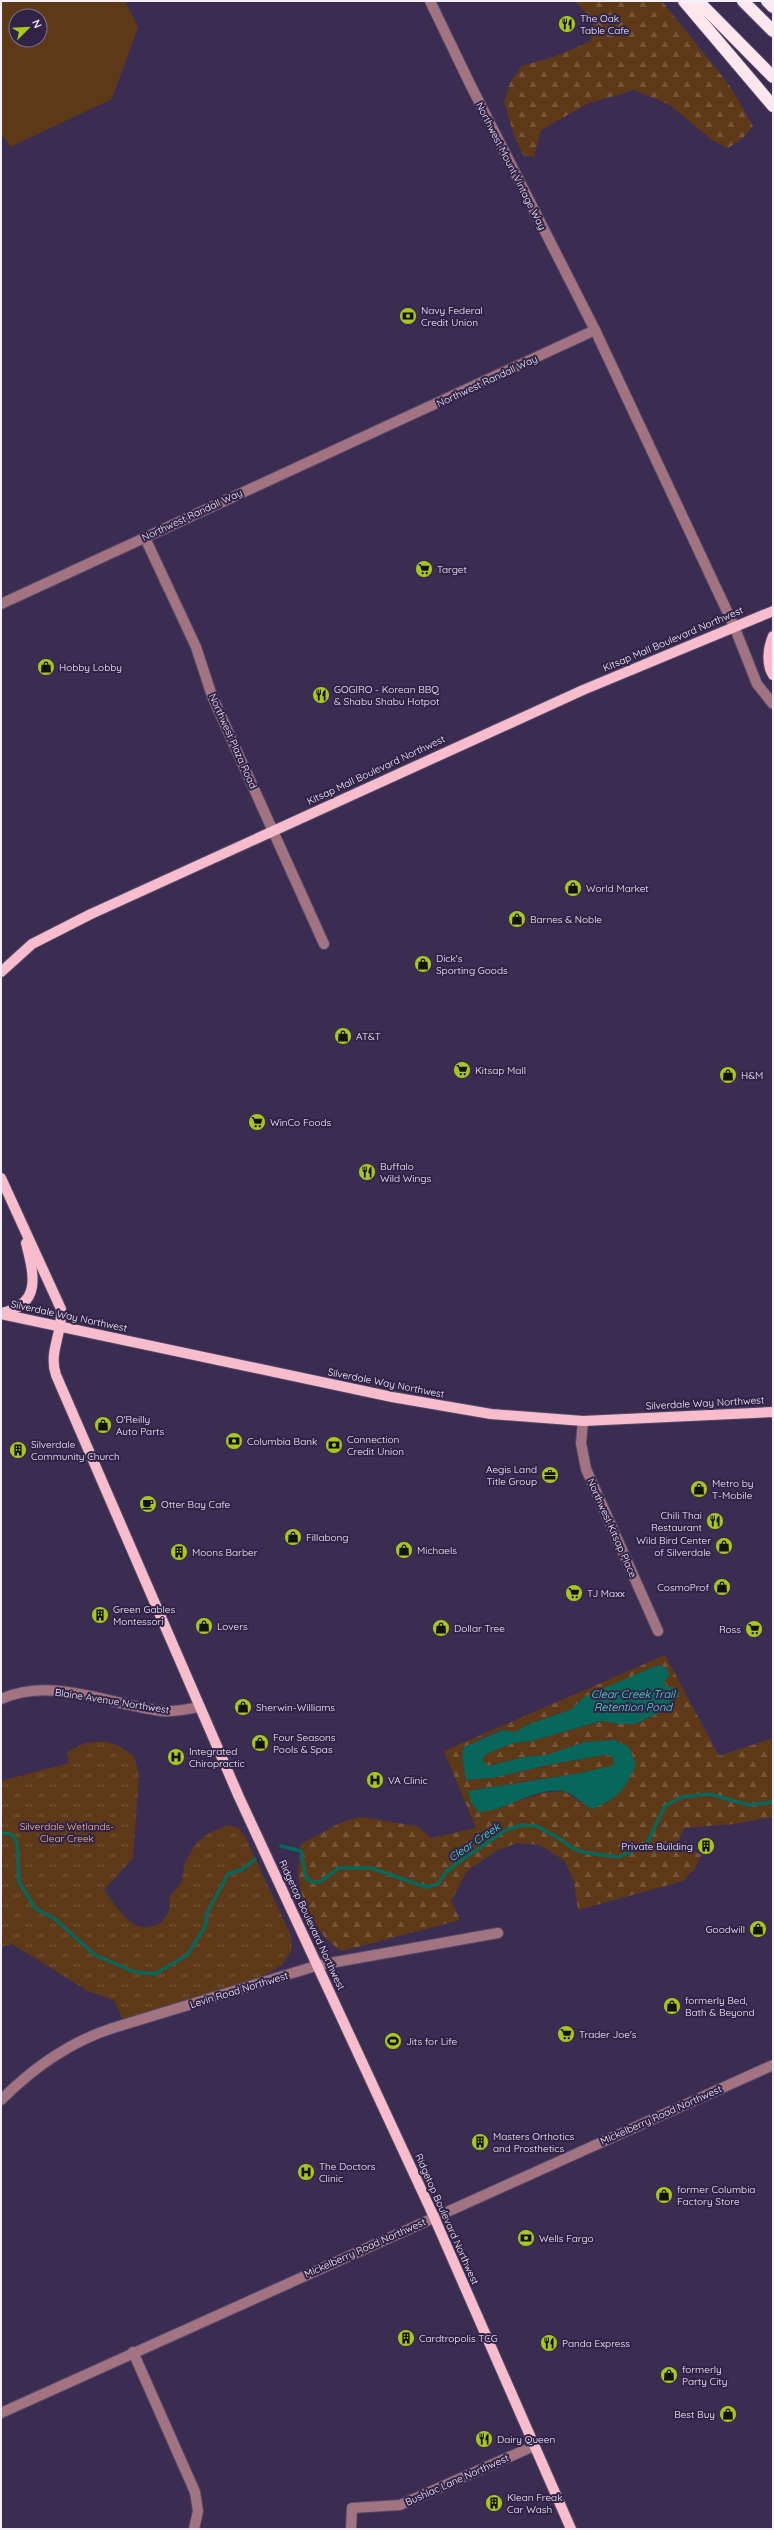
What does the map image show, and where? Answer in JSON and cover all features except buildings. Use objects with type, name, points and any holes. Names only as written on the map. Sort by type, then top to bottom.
[{"type":"highway","points":[[684,1],[773,106]]},
{"type":"highway","points":[[698,1],[773,77]]},
{"type":"highway","points":[[743,1],[773,31]]},
{"type":"highway","points":[[767,1],[773,7]]},
{"type":"main road","name":"Kitsap Mall Boulevard Northwest","points":[[1,972],[26,948],[51,933],[583,690],[773,611]]},
{"type":"main road","points":[[773,636],[769,648],[768,659],[773,675]]},
{"type":"main road","points":[[1,1178],[59,1304],[60,1326]]},
{"type":"main road","points":[[1,1314],[14,1310],[25,1303],[33,1283],[33,1272],[21,1222]]},
{"type":"main road","name":"Silverdale Way Northwest","points":[[1,1314],[392,1397],[491,1414],[583,1421],[773,1412]]},
{"type":"main road","name":"Ridgetop Boulevard Northwest","points":[[60,1326],[52,1360],[56,1375],[200,1707],[434,2218],[571,2529]]},
{"type":"street","name":"Northwest Mount Vintage Way","points":[[430,1],[470,84],[595,330]]},
{"type":"street","name":"Northwest Randall Way","points":[[1,604],[595,330]]},
{"type":"street","points":[[595,330],[734,626],[757,684],[773,704]]},
{"type":"street","name":"Northwest Plaza Road","points":[[145,538],[196,647],[212,696],[324,944]]},
{"type":"street","name":"Northwest Kitsap Place","points":[[583,1421],[582,1450],[586,1469],[658,1631]]},
{"type":"street","name":"Blaine Avenue Northwest","points":[[1,1699],[13,1693],[54,1691],[164,1711],[200,1707]]},
{"type":"street","name":"Levin Road Northwest","points":[[1,2100],[28,2073],[46,2060],[98,2033],[319,1965],[498,1933]]},
{"type":"street","name":"Mickelberry Road Northwest","points":[[1,2413],[133,2352],[773,2065]]},
{"type":"street","points":[[133,2352],[195,2492],[198,2511],[194,2529]]},
{"type":"street","name":"Bushlac Lane Northwest","points":[[351,2529],[352,2508],[400,2505],[534,2446]]},
{"type":"green space","points":[[1,1],[125,1],[138,27],[112,99],[10,147],[1,133]]},
{"type":"green space","points":[[576,1],[662,1],[730,86],[753,126],[743,138],[728,148],[712,140],[670,105],[634,90],[587,104],[541,130],[534,157],[524,156],[515,138],[504,102],[510,83],[522,66],[556,56],[591,41],[592,22]]},
{"type":"green space","points":[[665,1655],[719,1756],[773,1738],[773,1817],[734,1824],[684,1828],[678,1843],[701,1855],[695,1868],[683,1881],[578,1910],[574,1882],[565,1861],[540,1845],[517,1843],[496,1851],[467,1871],[451,1901],[460,1920],[342,1951],[328,1940],[315,1924],[302,1897],[299,1877],[301,1844],[342,1822],[361,1817],[417,1826],[431,1838],[476,1828],[444,1751]],"holes":[[[664,1682],[675,1702],[665,1710],[635,1724],[617,1724],[603,1721],[531,1741],[513,1743],[486,1754],[482,1760],[488,1766],[524,1757],[546,1755],[585,1742],[615,1740],[629,1747],[623,1786],[620,1792],[614,1797],[592,1809],[564,1791],[542,1793],[521,1800],[473,1790],[581,1773],[614,1765],[613,1757],[606,1755],[557,1763],[492,1778],[466,1780],[462,1756],[464,1747],[502,1730],[515,1733],[527,1725],[572,1709],[584,1697]]]},
{"type":"green space","name":"Silverdale Wetlands- Clear Creek","points":[[105,1741],[119,1746],[134,1756],[139,1774],[133,1858],[104,1890],[117,1908],[128,1920],[139,1926],[153,1926],[160,1923],[168,1912],[170,1905],[169,1897],[181,1883],[185,1862],[197,1842],[209,1833],[229,1825],[238,1828],[245,1836],[291,1936],[292,1950],[282,1965],[242,1988],[125,2024],[114,2000],[88,1991],[12,1944],[1,1947],[1,1781],[69,1763],[67,1752],[85,1743]]},
{"type":"water","name":"Clear Creek Trail Retention Pond","points":[[662,1665],[668,1670],[669,1676],[664,1682],[665,1686],[677,1688],[679,1695],[665,1710],[635,1724],[617,1724],[602,1721],[531,1741],[513,1743],[486,1754],[482,1760],[489,1766],[524,1757],[546,1755],[585,1742],[615,1740],[629,1747],[636,1765],[628,1782],[615,1797],[592,1809],[563,1791],[542,1792],[489,1811],[479,1812],[471,1802],[468,1791],[581,1773],[614,1765],[613,1757],[606,1755],[557,1763],[492,1778],[466,1780],[462,1756],[464,1747],[503,1730],[515,1732],[527,1725],[572,1709],[584,1697],[653,1667]]},
{"type":"waterway","name":"Clear Creek","points":[[281,1846],[301,1851],[306,1878],[312,1882],[320,1882],[339,1868],[371,1868],[426,1887],[438,1884],[446,1872],[506,1830],[522,1825],[537,1826],[574,1849],[587,1853],[619,1857],[646,1845],[665,1806],[682,1797],[709,1794],[749,1805],[773,1802]]},
{"type":"waterway","name":"Clear Creek","points":[[1,1833],[11,1834],[17,1842],[19,1882],[36,1909],[54,1918],[95,1955],[135,1972],[155,1974],[187,1955],[205,1927],[207,1913],[228,1874],[243,1869],[255,1859]]},
{"type":"place","name":"The Oak Table Cafe","points":[[567,24]]},
{"type":"place","name":"Navy Federal Credit Union","points":[[408,316]]},
{"type":"place","name":"Target","points":[[424,569]]},
{"type":"place","name":"Hobby Lobby","points":[[46,667]]},
{"type":"place","name":"GOGIRO - Korean BBQ & Shabu Shabu Hotpot","points":[[321,695]]},
{"type":"place","name":"World Market","points":[[573,888]]},
{"type":"place","name":"Barnes & Noble","points":[[517,919]]},
{"type":"place","name":"Dick's Sporting Goods","points":[[423,964]]},
{"type":"place","name":"AT&T","points":[[343,1036]]},
{"type":"place","name":"Kitsap Mall","points":[[462,1070]]},
{"type":"place","name":"H&M","points":[[728,1075]]},
{"type":"place","name":"WinCo Foods","points":[[257,1122]]},
{"type":"place","name":"Buffalo Wild Wings","points":[[367,1172]]},
{"type":"place","name":"O'Reilly Auto Parts","points":[[103,1425]]},
{"type":"place","name":"Columbia Bank","points":[[234,1441]]},
{"type":"place","name":"Connection Credit Union","points":[[334,1445]]},
{"type":"place","name":"Silverdale Community Church","points":[[18,1450]]},
{"type":"place","name":"Aegis Land Title Group","points":[[550,1475]]},
{"type":"place","name":"Metro by T-Mobile","points":[[699,1489]]},
{"type":"place","name":"Otter Bay Cafe","points":[[148,1504]]},
{"type":"place","name":"Chili Thai Restaurant","points":[[715,1521]]},
{"type":"place","name":"Fillabong","points":[[293,1537]]},
{"type":"place","name":"Wild Bird Center of Silverdale","points":[[724,1546]]},
{"type":"place","name":"Michaels","points":[[404,1550]]},
{"type":"place","name":"Moons Barber","points":[[179,1552]]},
{"type":"place","name":"CosmoProf","points":[[722,1587]]},
{"type":"place","name":"TJ Maxx","points":[[574,1593]]},
{"type":"place","name":"Green Gables Montessori","points":[[100,1615]]},
{"type":"place","name":"Lovers","points":[[204,1626]]},
{"type":"place","name":"Dollar Tree","points":[[441,1628]]},
{"type":"place","name":"Ross","points":[[754,1629]]},
{"type":"place","name":"Sherwin-Williams","points":[[243,1707]]},
{"type":"place","name":"Four Seasons Pools & Spas","points":[[260,1743]]},
{"type":"place","name":"Integrated Chiropractic","points":[[176,1757]]},
{"type":"place","name":"VA Clinic","points":[[375,1780]]},
{"type":"place","name":"Private Building","points":[[706,1846]]},
{"type":"place","name":"Goodwill","points":[[758,1929]]},
{"type":"place","name":"formerly Bed, Bath & Beyond","points":[[672,2006]]},
{"type":"place","name":"Trader Joe's","points":[[566,2034]]},
{"type":"place","name":"Jits for Life","points":[[393,2041]]},
{"type":"place","name":"Masters Orthotics and Prosthetics","points":[[480,2142]]},
{"type":"place","name":"The Doctors Clinic","points":[[306,2172]]},
{"type":"place","name":"former Columbia Factory Store","points":[[664,2195]]},
{"type":"place","name":"Wells Fargo","points":[[526,2238]]},
{"type":"place","name":"Cardtropolis TCG","points":[[406,2338]]},
{"type":"place","name":"Panda Express","points":[[549,2343]]},
{"type":"place","name":"formerly Party City","points":[[669,2375]]},
{"type":"place","name":"Best Buy","points":[[728,2414]]},
{"type":"place","name":"Dairy Queen","points":[[484,2439]]},
{"type":"place","name":"Klean Freak Car Wash","points":[[494,2503]]}]
